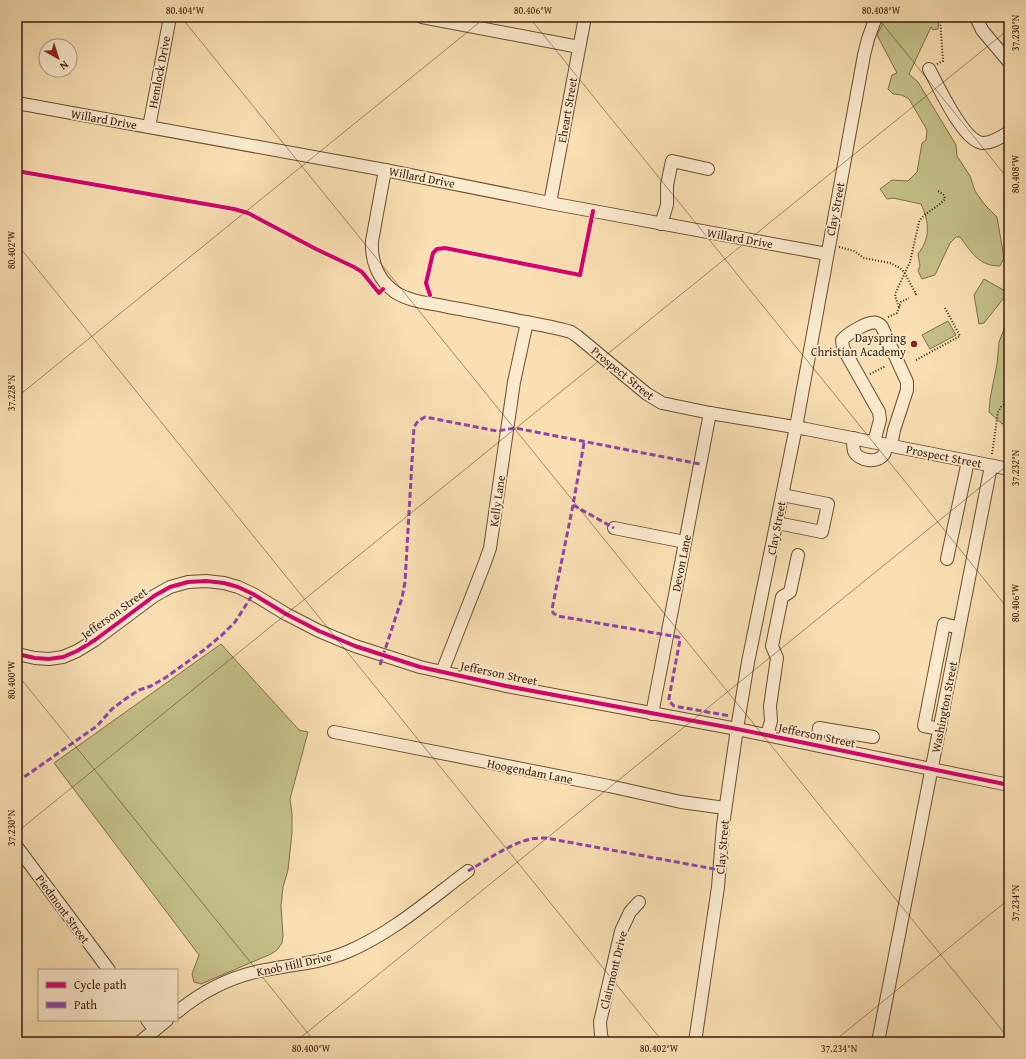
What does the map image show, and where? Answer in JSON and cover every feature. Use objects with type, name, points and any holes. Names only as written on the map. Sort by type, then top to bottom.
[{"type":"street","name":"Hemlock Drive","points":[[149,127],[170,17]]},
{"type":"street","points":[[422,17],[579,47]]},
{"type":"street","name":"Eheart Street","points":[[550,203],[585,17]]},
{"type":"street","name":"Clay Street","points":[[695,1042],[717,894],[725,808],[748,662],[796,427],[864,55],[876,17]]},
{"type":"street","points":[[976,17],[982,30],[1009,62]]},
{"type":"street","points":[[929,69],[950,108],[973,139],[983,143],[992,142],[1009,132]]},
{"type":"street","name":"Willard Drive","points":[[17,103],[385,170],[661,224],[828,250]]},
{"type":"street","points":[[661,224],[667,205],[667,185],[672,161],[708,169]]},
{"type":"street","name":"Prospect Street","points":[[385,170],[372,241],[372,252],[377,270],[388,286],[410,299],[563,330],[576,336],[654,399],[673,406],[796,427],[968,461],[992,461],[1009,469]]},
{"type":"street","name":"Kelly Lane","points":[[442,672],[490,548],[514,382],[527,322]]},
{"type":"street","points":[[854,438],[853,446],[857,455],[861,458],[872,460],[880,458],[889,445],[907,390],[907,382],[882,327],[877,323],[871,323],[846,334],[842,340],[843,348],[879,412],[880,420],[874,442]]},
{"type":"street","name":"Devon Lane","points":[[652,714],[710,413]]},
{"type":"street","points":[[947,559],[968,461]]},
{"type":"street","name":"Washington Street","points":[[878,1042],[992,461]]},
{"type":"street","points":[[777,523],[822,532],[828,504],[782,495]]},
{"type":"street","points":[[614,528],[685,542]]},
{"type":"street","points":[[767,735],[771,721],[770,706],[777,658],[772,646],[782,597],[790,592],[798,555]]},
{"type":"street","name":"Jefferson Street","points":[[17,654],[49,659],[62,657],[77,651],[95,640],[154,596],[170,587],[188,582],[206,581],[224,583],[238,587],[319,631],[355,646],[442,672],[652,714],[737,729],[1009,784]]},
{"type":"street","points":[[817,745],[819,728],[873,737]]},
{"type":"street","name":"Hoogendam Lane","points":[[334,732],[609,786],[681,802],[725,808]]},
{"type":"street","name":"Piedmont Street","points":[[17,847],[108,969]]},
{"type":"street","name":"Knob Hill Drive","points":[[178,1011],[212,988],[236,978],[254,972],[322,960],[364,944],[396,924],[468,871]]},
{"type":"street","name":"Clairmont Drive","points":[[603,1042],[600,1022],[621,931],[630,912],[639,902]]},
{"type":"street","points":[[148,1021],[155,1030]]},
{"type":"street","points":[[140,1042],[166,1021]]},
{"type":"path","points":[[942,17],[940,18],[943,61]]},
{"type":"path","points":[[899,307],[895,296],[904,272],[910,262],[920,220],[940,205],[945,199],[944,195],[938,190]]},
{"type":"path","points":[[828,250],[854,251],[864,258],[900,268],[904,272],[916,294],[914,295]]},
{"type":"path","points":[[888,317],[897,313],[901,302],[909,298]]},
{"type":"path","points":[[916,360],[960,336],[945,308]]},
{"type":"path","points":[[875,372],[886,366]]},
{"type":"path","points":[[992,461],[998,412],[1001,407],[1009,401]]},
{"type":"shaded area","points":[[886,17],[940,17],[938,29],[933,30],[931,27],[909,74],[918,82],[956,145],[957,156],[970,176],[975,191],[985,205],[997,217],[1004,258],[1000,266],[987,264],[981,261],[972,253],[960,237],[956,237],[950,243],[935,275],[922,279],[918,271],[920,266],[918,254],[925,242],[927,235],[927,223],[921,204],[893,198],[887,199],[880,189],[892,180],[908,181],[917,172],[922,143],[926,140],[927,130],[909,99],[902,95],[893,94],[888,89],[892,75],[897,73],[877,35]]},
{"type":"shaded area","points":[[984,279],[1007,292],[1007,294],[984,323],[979,324],[974,295]]},
{"type":"shaded area","points":[[1009,316],[1009,421],[1002,424],[989,412],[999,342]]},
{"type":"shaded area","points":[[948,321],[956,335],[930,349],[922,335]]},
{"type":"shaded area","points":[[221,644],[299,730],[308,732],[290,799],[292,832],[288,870],[283,887],[281,906],[282,943],[277,950],[271,954],[201,984],[194,982],[192,974],[199,955],[54,763]]},
{"type":"marked path","points":[[380,665],[402,598],[405,582],[414,427],[418,421],[425,417],[497,431],[515,428],[700,464]]},
{"type":"marked path","points":[[584,443],[552,609],[553,613],[558,616],[680,638],[669,701],[674,706],[730,716]]},
{"type":"marked path","points":[[573,505],[614,528]]},
{"type":"marked path","points":[[17,782],[97,726],[112,709],[124,700],[139,690],[151,686],[165,678],[204,650],[235,622],[253,594]]},
{"type":"marked path","points":[[468,871],[498,853],[523,841],[536,838],[546,838],[720,870]]},
{"type":"cycle path","points":[[17,171],[234,209],[248,213],[316,249],[354,267],[362,272],[379,293],[383,289]]},
{"type":"cycle path","points":[[430,295],[426,283],[433,253],[437,249],[445,248],[580,275],[593,211]]},
{"type":"cycle path","points":[[17,654],[49,659],[63,657],[77,651],[95,640],[154,596],[170,587],[188,582],[206,581],[224,583],[238,587],[253,594],[286,614],[319,631],[355,646],[420,667],[506,686],[737,729],[1009,785]]},
{"type":"place","name":"Dayspring Christian Academy","points":[[914,344]]}]
